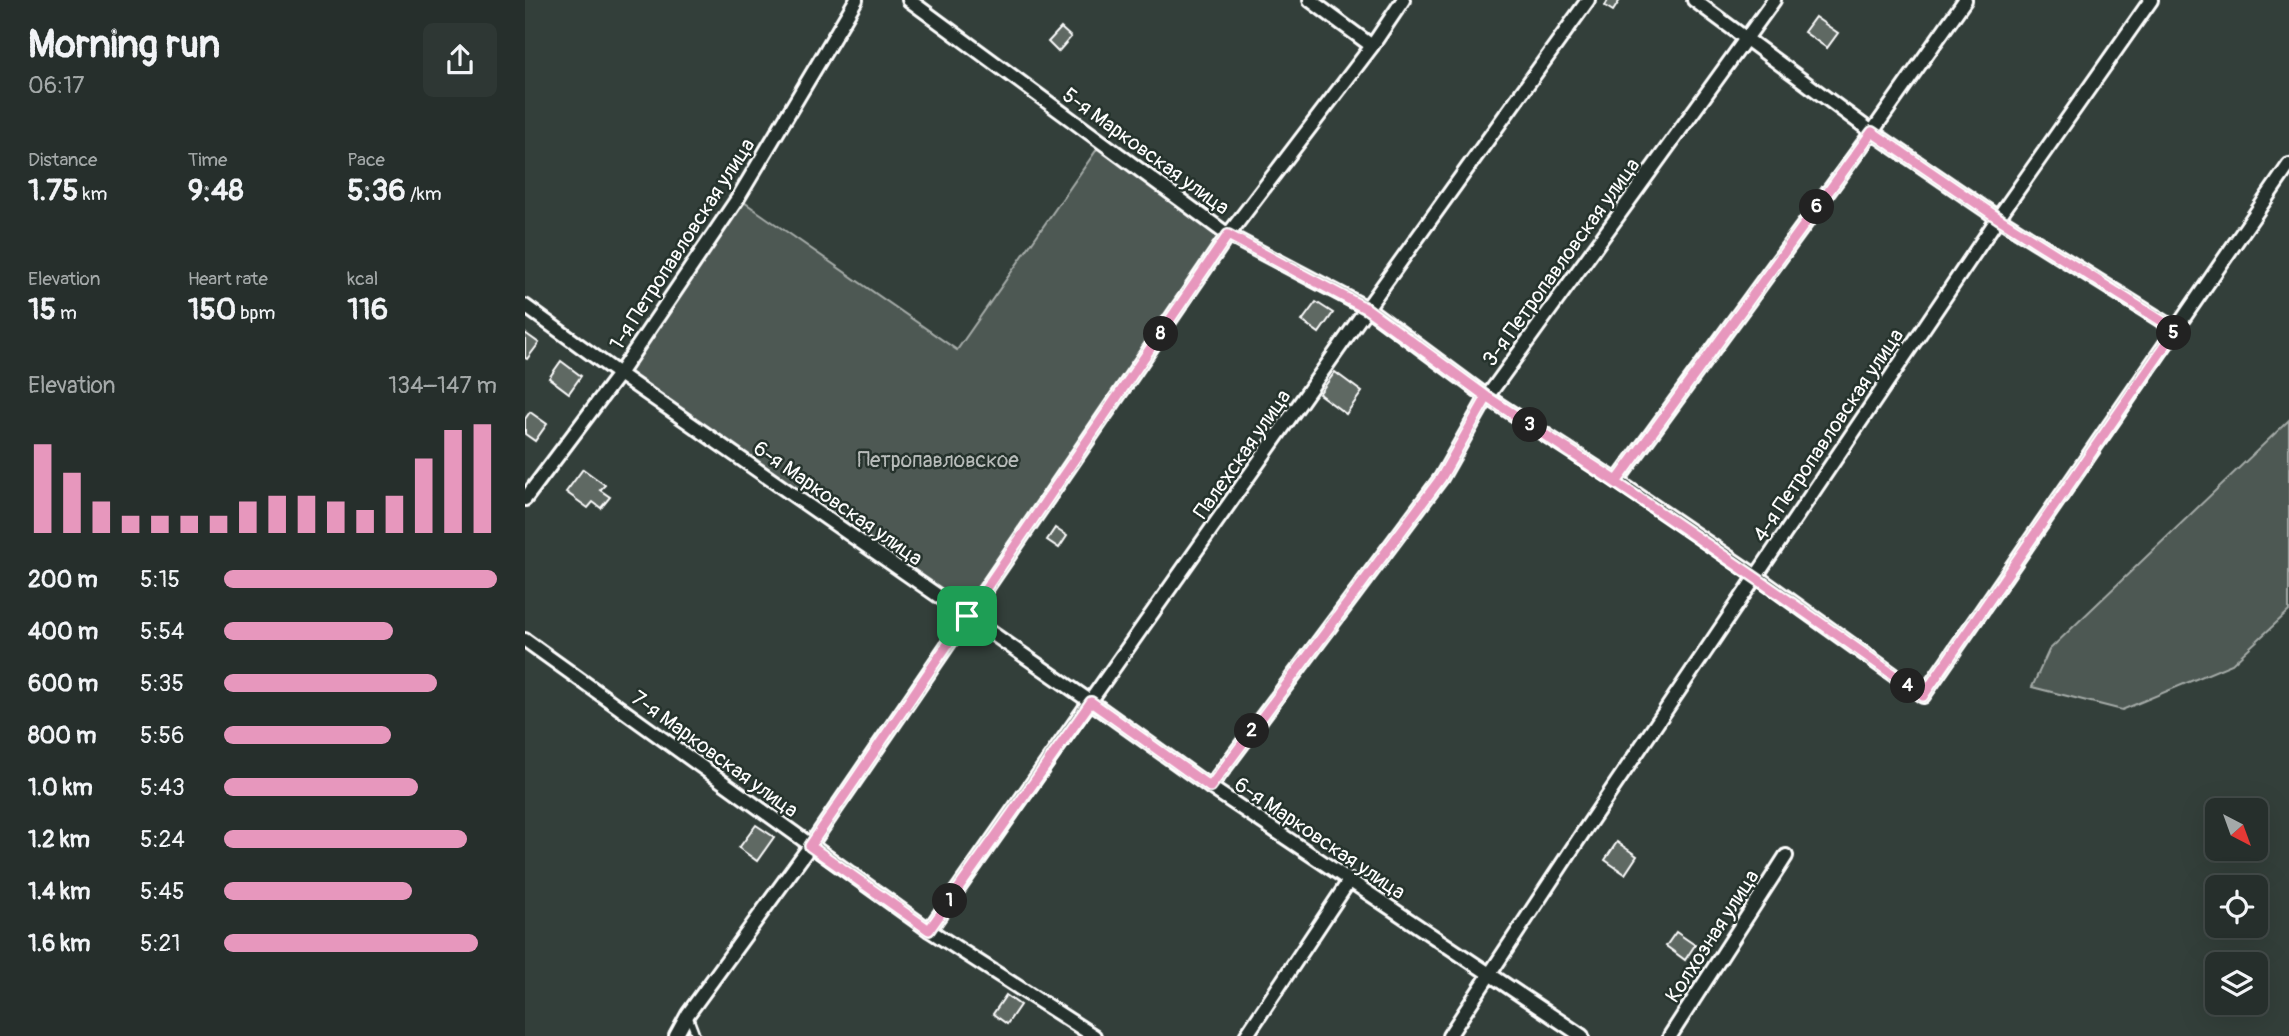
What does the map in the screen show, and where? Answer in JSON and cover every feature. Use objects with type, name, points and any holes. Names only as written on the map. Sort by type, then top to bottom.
[{"type":"street","name":"1-я Петропавловская улица","points":[[525,499],[619,374],[738,198],[856,0]]},
{"type":"street","name":"5-я Марковская улица","points":[[909,0],[1228,235],[1367,309],[1487,397],[1756,576],[1923,696],[2176,330]]},
{"type":"street","points":[[1310,0],[1372,46]]},
{"type":"street","points":[[676,1036],[688,1014],[810,846],[1228,235],[1372,46],[1403,0]]},
{"type":"street","name":"Палехская улица","points":[[929,930],[1588,0]]},
{"type":"street","points":[[1694,0],[1872,132],[1998,218],[2176,330],[2289,165]]},
{"type":"street","name":"3-я Петропавловская улица","points":[[1210,787],[1441,478],[1487,397],[1774,0]]},
{"type":"street","points":[[1617,481],[1965,0]]},
{"type":"street","name":"4-я Петропавловская улица","points":[[1449,1036],[1488,974],[1998,218],[2151,0]]},
{"type":"street","name":"6-я Марковская улица","points":[[525,306],[1210,787],[1582,1036]]},
{"type":"street","name":"7-я Марковская улица","points":[[525,640],[929,930],[1094,1036]]},
{"type":"street","name":"Колхозная улица","points":[[1669,1036],[1786,856]]},
{"type":"street","points":[[1246,1036],[1349,881]]},
{"type":"lane","points":[[688,1014],[696,1036]]},
{"type":"green space","name":"Петропавловское","points":[[1102,142],[1228,235],[967,616],[619,374],[738,198],[957,350]]},
{"type":"green space","points":[[2289,420],[2289,611],[2232,664],[2122,710],[2032,687],[2049,650]]},
{"type":"building","points":[[1608,0],[1620,0],[1613,11],[1605,6]]},
{"type":"building","points":[[1815,17],[1838,33],[1827,48],[1804,32]]},
{"type":"building","points":[[1061,28],[1071,37],[1058,52],[1048,42]]},
{"type":"building","points":[[1316,302],[1333,313],[1319,333],[1302,321]]},
{"type":"building","points":[[525,333],[539,343],[527,359],[525,358]]},
{"type":"building","points":[[561,361],[581,376],[569,393],[549,378]]},
{"type":"building","points":[[1335,372],[1362,392],[1346,414],[1319,394]]},
{"type":"building","points":[[530,412],[547,424],[535,441],[525,434],[525,419]]},
{"type":"building","points":[[583,469],[605,485],[600,490],[610,497],[601,508],[593,502],[588,508],[566,492]]},
{"type":"building","points":[[1055,528],[1067,536],[1059,548],[1047,540]]},
{"type":"building","points":[[756,825],[774,837],[757,861],[739,848]]},
{"type":"building","points":[[1617,842],[1637,856],[1625,874],[1605,860]]},
{"type":"building","points":[[1676,932],[1695,945],[1685,960],[1666,946]]},
{"type":"building","points":[[1006,995],[1020,1005],[1007,1024],[993,1014]]},
{"type":"route","points":[[967,616],[810,846],[929,930],[1091,702],[1210,787],[1441,478],[1487,397],[1756,576],[1923,696],[2176,330],[1998,218],[1872,132],[1617,481],[1487,397],[1367,309],[1228,235],[967,616]]}]
